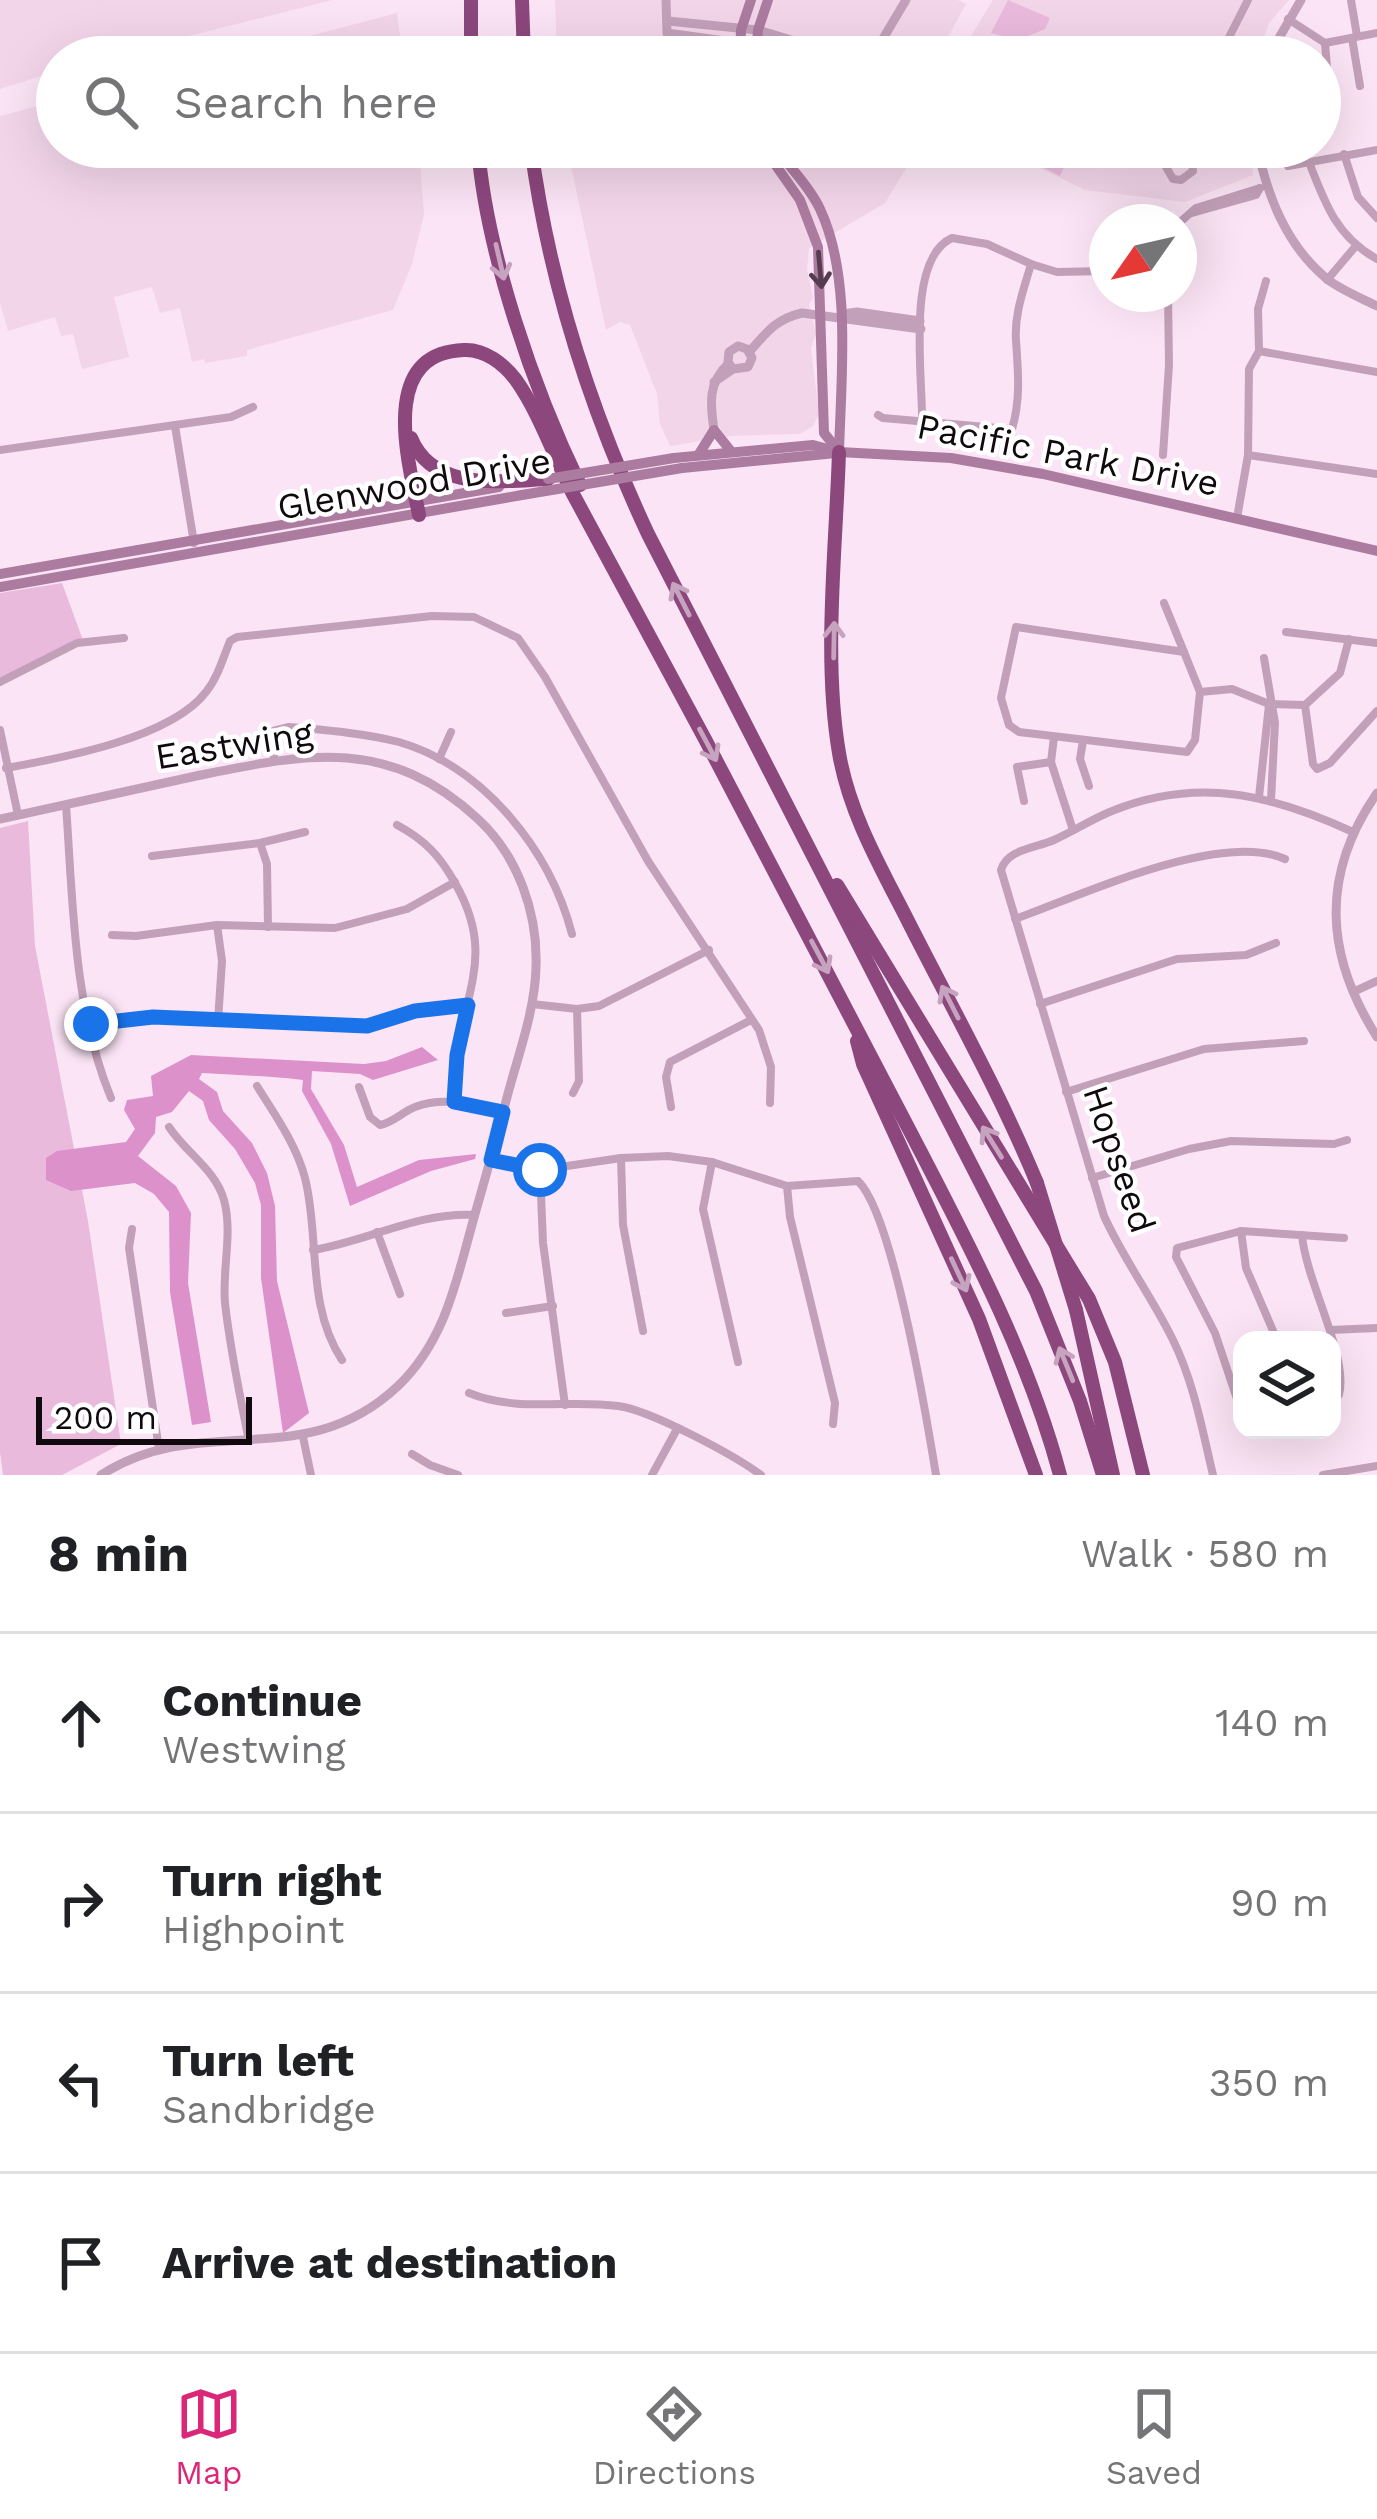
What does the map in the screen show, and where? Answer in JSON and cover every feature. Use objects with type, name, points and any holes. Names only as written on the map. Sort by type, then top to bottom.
[{"type":"highway","points":[[471,0],[471,36]]},
{"type":"highway","points":[[522,0],[523,36]]},
{"type":"highway","points":[[482,168],[501,266],[538,386],[559,442],[654,641]]},
{"type":"highway","points":[[534,168],[552,273],[606,442],[734,704],[1026,1270],[1080,1401],[1102,1475]]},
{"type":"highway","points":[[418,508],[403,425],[410,383],[418,371],[446,353],[476,350],[507,368],[519,384],[849,1013],[992,1293],[1029,1380],[1060,1475]]},
{"type":"highway","points":[[404,410],[415,448],[433,468],[468,480],[518,486],[548,478]]},
{"type":"highway","points":[[839,452],[833,689],[839,755],[880,866],[1037,1183],[1076,1310],[1113,1475]]},
{"type":"highway","points":[[734,704],[883,967],[1089,1299],[1115,1362],[1143,1475]]},
{"type":"highway","points":[[849,1013],[863,1064],[1003,1377],[1036,1475]]},
{"type":"main road","points":[[741,35],[752,0]]},
{"type":"main road","points":[[759,36],[768,0]]},
{"type":"main road","points":[[778,168],[800,200],[818,247],[824,433],[839,452]]},
{"type":"main road","points":[[791,168],[822,212],[841,295],[839,452]]},
{"type":"main road","points":[[790,445],[807,438],[824,416]]},
{"type":"main road","points":[[700,454],[714,430],[730,451]]},
{"type":"main road","name":"Pacific Park Drive","points":[[678,463],[700,454],[790,445],[951,458],[1377,551]]},
{"type":"main road","name":"Glenwood Drive","points":[[548,478],[678,463],[813,458],[839,452]]},
{"type":"main road","name":"Glenwood Drive","points":[[0,574],[678,463]]},
{"type":"main road","name":"Glenwood Drive","points":[[0,587],[194,544]]},
{"type":"street","points":[[666,0],[668,27],[741,35]]},
{"type":"street","points":[[885,36],[906,0]]},
{"type":"street","points":[[1230,36],[1248,0]]},
{"type":"street","points":[[1278,36],[1301,0]]},
{"type":"street","points":[[1351,0],[1360,86]]},
{"type":"street","points":[[1287,18],[1314,36]]},
{"type":"street","points":[[1341,40],[1377,33]]},
{"type":"street","points":[[1341,155],[1377,150]]},
{"type":"street","points":[[1344,154],[1358,197],[1377,218]]},
{"type":"street","points":[[1167,168],[1173,179],[1181,180],[1193,168]]},
{"type":"street","points":[[1260,168],[1263,187],[1294,242],[1328,280],[1377,306]]},
{"type":"street","points":[[1311,168],[1330,217],[1354,247],[1377,260]]},
{"type":"street","points":[[1197,210],[1263,187]]},
{"type":"street","points":[[922,422],[921,325],[928,266],[943,242],[972,240],[1057,272],[1089,271]]},
{"type":"street","points":[[1328,280],[1354,247]]},
{"type":"street","points":[[878,416],[1012,429],[1020,363],[1016,342],[1019,304],[1031,264]]},
{"type":"street","points":[[1238,518],[1248,454],[1249,369],[1259,351],[1258,309],[1266,281]]},
{"type":"street","points":[[714,430],[710,404],[714,382],[731,366],[748,367],[750,351],[770,326],[785,317],[857,312],[921,325]]},
{"type":"street","points":[[1163,455],[1168,312]]},
{"type":"street","points":[[731,366],[728,355],[734,347],[750,351]]},
{"type":"street","points":[[1259,351],[1377,372]]},
{"type":"street","points":[[0,450],[231,417],[253,406]]},
{"type":"street","points":[[175,426],[194,544]]},
{"type":"street","points":[[1248,454],[1377,473]]},
{"type":"street","points":[[1165,603],[1201,692],[1195,740],[1187,752],[1014,730],[1003,711],[1001,698],[1016,627],[1184,652]]},
{"type":"street","points":[[6,767],[54,758],[174,721],[207,691],[237,637],[433,616],[474,617],[518,638],[545,677],[648,861],[759,1030],[771,1067],[770,1103]]},
{"type":"street","points":[[1286,632],[1377,643]]},
{"type":"street","points":[[0,682],[77,643],[124,638]]},
{"type":"street","points":[[1201,692],[1232,689],[1269,704],[1305,705],[1340,673],[1348,640]]},
{"type":"street","points":[[1264,658],[1275,723],[1271,800]]},
{"type":"street","points":[[1259,797],[1269,704]]},
{"type":"street","points":[[1305,705],[1312,764],[1317,769],[1330,763],[1377,711]]},
{"type":"street","points":[[274,760],[273,731],[289,728],[375,737],[439,759],[472,780],[510,816],[566,911],[572,934]]},
{"type":"street","points":[[0,730],[18,815]]},
{"type":"street","points":[[439,759],[452,732]]},
{"type":"street","points":[[1054,737],[1051,762],[1073,830],[1113,811],[1174,795],[1227,793],[1302,808],[1353,832]]},
{"type":"street","points":[[1083,741],[1081,759],[1089,786]]},
{"type":"street","name":"Eastwing","points":[[0,819],[274,760],[321,755],[386,765],[450,796],[484,826],[516,871],[536,937],[532,1004],[491,1160],[442,1327],[423,1359],[373,1408],[303,1437],[159,1449],[101,1475]]},
{"type":"street","points":[[1024,801],[1017,767],[1051,762]]},
{"type":"street","points":[[1377,794],[1343,857],[1335,909],[1339,952],[1352,993],[1377,1037]]},
{"type":"street","points":[[66,805],[72,922],[111,1098]]},
{"type":"street","points":[[397,825],[427,842],[454,882],[467,905],[478,950],[457,1055],[454,1102]]},
{"type":"street","name":"Hopseed","points":[[1073,830],[1004,861],[1001,870],[1092,1178],[1119,1248],[1175,1344],[1199,1408],[1212,1470]]},
{"type":"street","points":[[152,856],[305,832]]},
{"type":"street","points":[[260,842],[267,864],[268,927]]},
{"type":"street","points":[[1015,919],[1180,861],[1255,849],[1285,859]]},
{"type":"street","points":[[112,935],[217,925],[334,928],[407,909],[454,882]]},
{"type":"street","points":[[217,925],[222,962],[218,1021]]},
{"type":"street","points":[[1040,1004],[1177,959],[1246,955],[1276,943]]},
{"type":"street","points":[[532,1004],[577,1009],[622,997],[710,950]]},
{"type":"street","points":[[1352,993],[1377,981]]},
{"type":"street","points":[[91,1024],[130,1017],[367,1026],[415,1011],[468,1005]]},
{"type":"street","points":[[574,1093],[579,1081],[577,1009]]},
{"type":"street","points":[[671,1107],[666,1077],[670,1062],[751,1020]]},
{"type":"street","points":[[1066,1092],[1204,1049],[1304,1041]]},
{"type":"street","points":[[257,1086],[304,1172],[313,1266],[332,1345],[343,1360]]},
{"type":"street","points":[[359,1088],[370,1117],[380,1125],[414,1108],[454,1102],[503,1112]]},
{"type":"street","points":[[169,1126],[205,1166],[224,1200],[225,1299],[250,1442]]},
{"type":"street","points":[[1092,1178],[1231,1141],[1334,1144],[1347,1140]]},
{"type":"street","points":[[491,1160],[540,1170],[668,1156],[712,1162],[788,1186],[858,1181],[866,1188],[903,1305],[936,1475]]},
{"type":"street","points":[[621,1158],[623,1225],[644,1330]]},
{"type":"street","points":[[712,1162],[703,1209],[738,1362]]},
{"type":"street","points":[[540,1170],[541,1222],[565,1405]]},
{"type":"street","points":[[788,1186],[790,1217],[835,1403],[833,1424]]},
{"type":"street","points":[[313,1250],[346,1245],[445,1214],[475,1215]]},
{"type":"street","points":[[132,1228],[129,1248],[159,1449]]},
{"type":"street","points":[[377,1232],[400,1294]]},
{"type":"street","points":[[1241,1232],[1246,1268],[1273,1331]]},
{"type":"street","points":[[1233,1386],[1176,1257],[1177,1248],[1241,1232],[1343,1238]]},
{"type":"street","points":[[1302,1235],[1309,1279],[1330,1330],[1377,1328]]},
{"type":"street","points":[[506,1313],[553,1306]]},
{"type":"street","points":[[469,1393],[513,1405],[621,1406],[677,1429],[761,1475]]},
{"type":"street","points":[[652,1475],[677,1429]]},
{"type":"street","points":[[303,1437],[311,1475]]},
{"type":"street","points":[[412,1454],[458,1475]]},
{"type":"street","points":[[1323,1475],[1377,1466]]},
{"type":"shaded area","points":[[0,0],[333,0],[188,36],[36,36],[36,78],[0,89]]},
{"type":"shaded area","points":[[555,0],[958,0],[966,4],[948,36],[556,36]]},
{"type":"shaded area","points":[[993,0],[1289,0],[1264,36],[971,36]]},
{"type":"shaded area","points":[[1008,0],[1050,18],[1045,29],[1028,36],[991,33]]},
{"type":"shaded area","points":[[397,13],[400,36],[310,36]]},
{"type":"shaded area","points":[[36,107],[36,168],[421,168],[424,214],[412,264],[393,310],[247,350],[247,356],[192,362],[180,308],[160,313],[152,287],[114,297],[129,357],[82,369],[73,334],[61,336],[55,317],[8,331],[0,303],[0,116]]},
{"type":"shaded area","points":[[571,168],[906,168],[885,203],[809,248],[807,270],[813,298],[809,304],[816,333],[811,348],[819,414],[813,426],[800,434],[731,436],[670,446],[660,424],[657,394],[630,325],[620,322],[606,330]]},
{"type":"shaded area","points":[[1040,168],[1252,168],[1253,175],[1185,202],[1085,190]]},
{"type":"shaded area","points":[[62,583],[84,643],[0,684],[0,593]]},
{"type":"shaded area","points":[[28,821],[35,946],[88,1221],[121,1444],[62,1475],[3,1475],[0,1452],[0,828]]},
{"type":"shaded area","points":[[422,1047],[438,1060],[373,1080],[360,1074],[312,1071],[311,1089],[344,1145],[357,1187],[419,1160],[476,1154],[475,1159],[431,1171],[350,1206],[331,1144],[302,1091],[303,1080],[202,1073],[199,1079],[217,1092],[223,1111],[252,1143],[267,1173],[275,1206],[277,1281],[309,1413],[283,1433],[261,1278],[261,1205],[255,1183],[235,1149],[209,1120],[203,1101],[189,1091],[172,1112],[156,1117],[155,1133],[138,1156],[176,1186],[191,1213],[188,1283],[211,1422],[192,1425],[170,1292],[169,1212],[154,1194],[135,1183],[71,1191],[46,1180],[46,1158],[57,1151],[126,1142],[135,1129],[124,1110],[127,1100],[153,1096],[151,1076],[191,1055],[364,1064]]},
{"type":"route","points":[[91,1024],[153,1017],[348,1027],[381,1023],[437,1006],[468,1005],[457,1055],[454,1102],[503,1112],[491,1160],[540,1170]]}]
